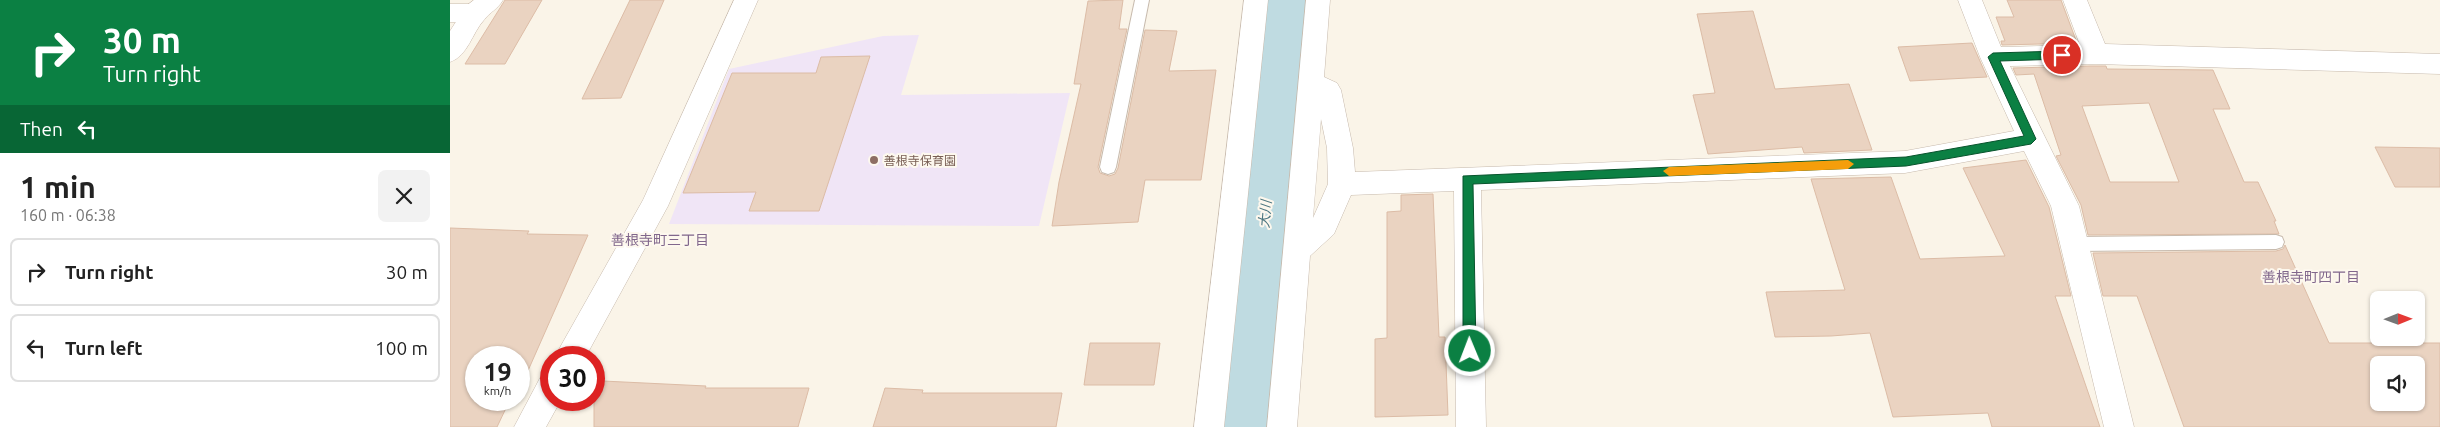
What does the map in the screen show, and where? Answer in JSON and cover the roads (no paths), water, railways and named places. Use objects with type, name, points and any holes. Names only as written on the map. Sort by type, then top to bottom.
[{"type":"street","points":[[576,346],[654,206],[746,0]]},
{"type":"street","points":[[1209,427],[1256,0]]},
{"type":"street","points":[[1282,427],[1318,0]]},
{"type":"street","points":[[1970,0],[1993,57],[2065,206],[2119,427]]},
{"type":"street","points":[[2075,0],[2096,54]]},
{"type":"street","points":[[450,13],[483,7]]},
{"type":"street","points":[[450,52],[483,7]]},
{"type":"street","points":[[1993,57],[2096,54],[2440,64]]},
{"type":"street","points":[[1296,252],[1324,226],[1342,184],[1340,148],[1328,90],[1311,82]]},
{"type":"street","points":[[1342,184],[1906,162],[2031,139]]},
{"type":"street","points":[[1467,179],[1470,427]]},
{"type":"street","points":[[529,427],[540,408]]},
{"type":"lane","points":[[1108,167],[1142,0]]},
{"type":"lane","points":[[2075,244],[2276,242]]},
{"type":"waterway","name":"大川","points":[[1246,427],[1284,0]]},
{"type":"place","name":"善根寺保育園","points":[[874,160]]},
{"type":"district","name":"善根寺町三丁目","points":[[660,240]]},
{"type":"district","name":"善根寺町四丁目","points":[[2311,277]]}]
